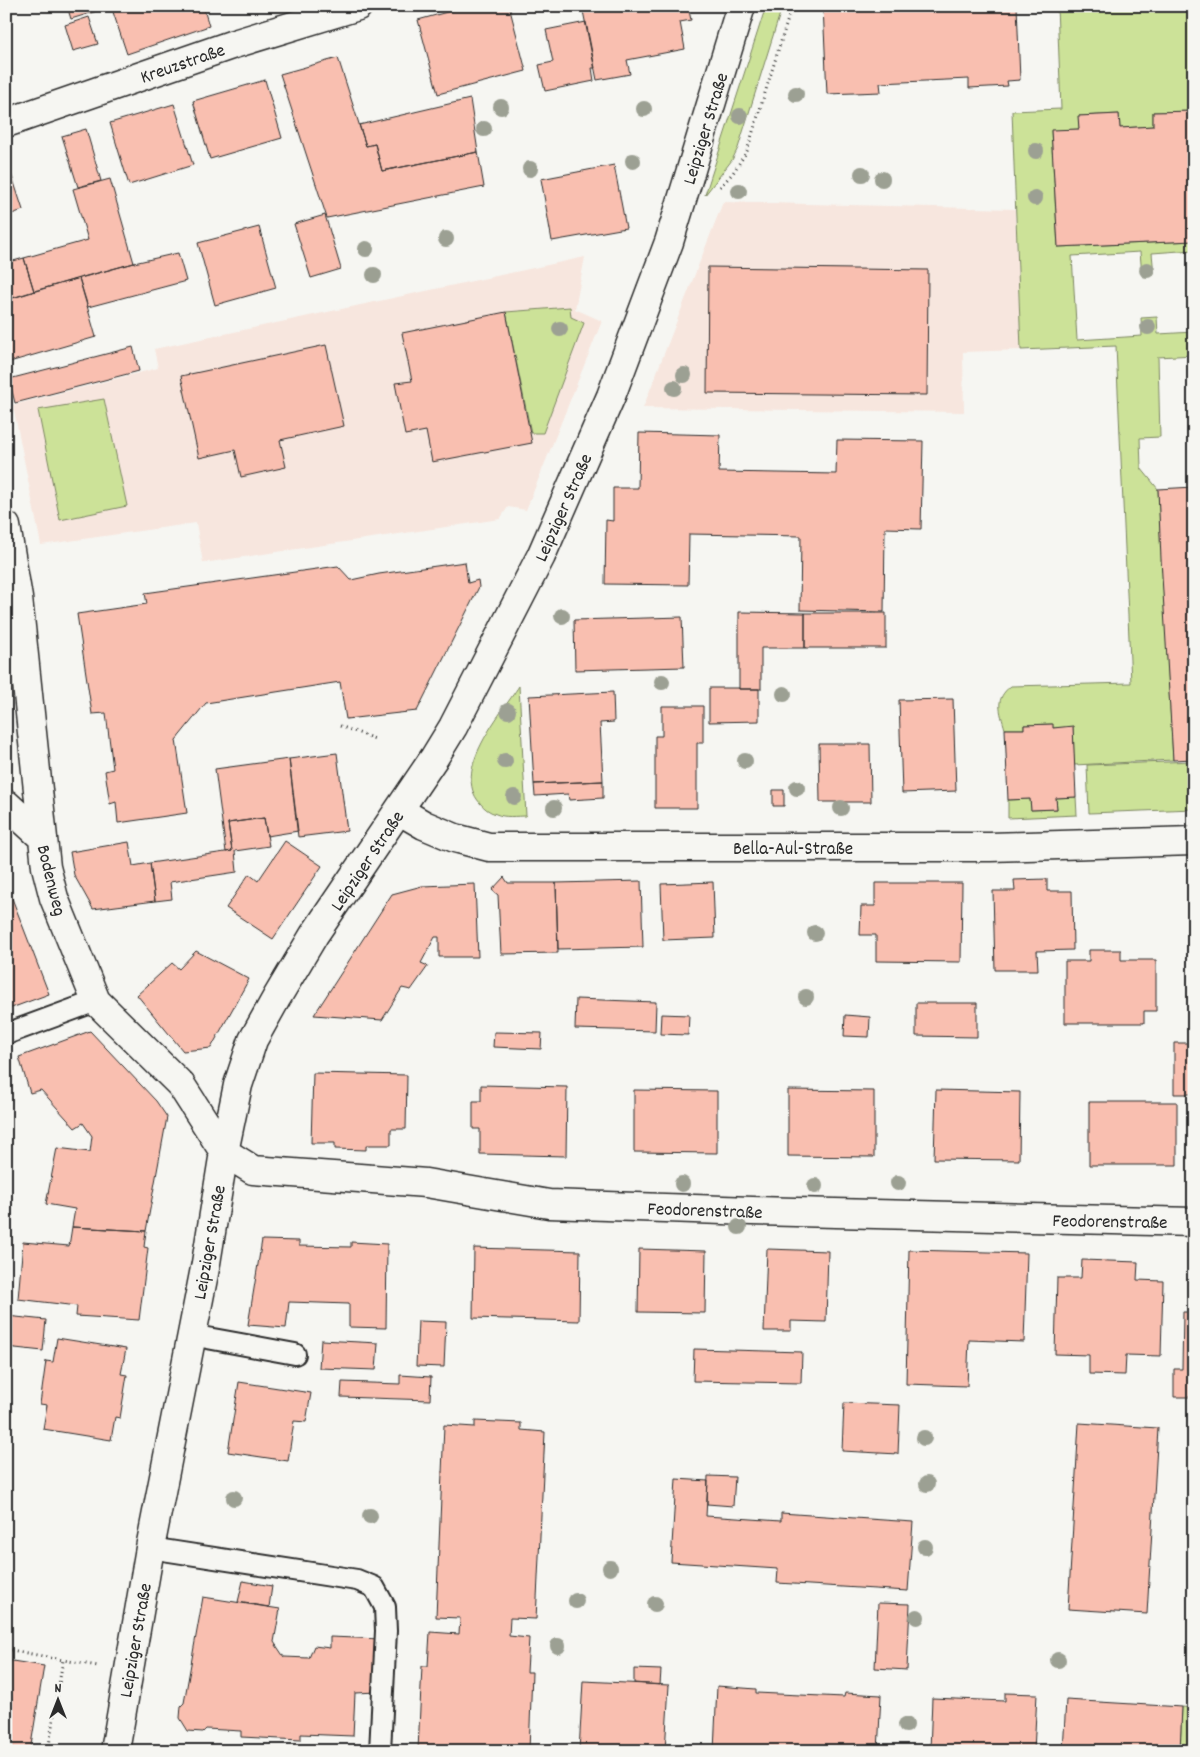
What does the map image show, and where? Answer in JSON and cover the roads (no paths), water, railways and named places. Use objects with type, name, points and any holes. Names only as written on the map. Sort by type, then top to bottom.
[{"type":"street","name":"Kreuzstraße","points":[[6,123],[234,44],[358,6]]},
{"type":"street","name":"Leipziger Straße","points":[[115,1751],[150,1548],[206,1263],[224,1152],[238,1085],[253,1040],[314,935],[424,776],[453,727],[541,556],[611,396],[669,242],[741,6]]},
{"type":"street","name":"Bodenweg","points":[[6,526],[18,598],[36,762],[42,837],[46,868],[54,898],[96,1001],[181,1084],[224,1152]]},
{"type":"street","points":[[6,804],[42,837]]},
{"type":"street","name":"Bella-Aul-Straße","points":[[400,811],[455,838],[489,847],[990,847],[1194,841]]},
{"type":"street","name":"Feodorenstraße","points":[[224,1152],[253,1170],[426,1183],[549,1204],[1194,1222]]},
{"type":"lane","points":[[6,1034],[96,1001]]},
{"type":"lane","points":[[191,1335],[295,1354]]},
{"type":"lane","points":[[150,1548],[357,1580],[374,1587],[385,1608],[380,1751]]}]
